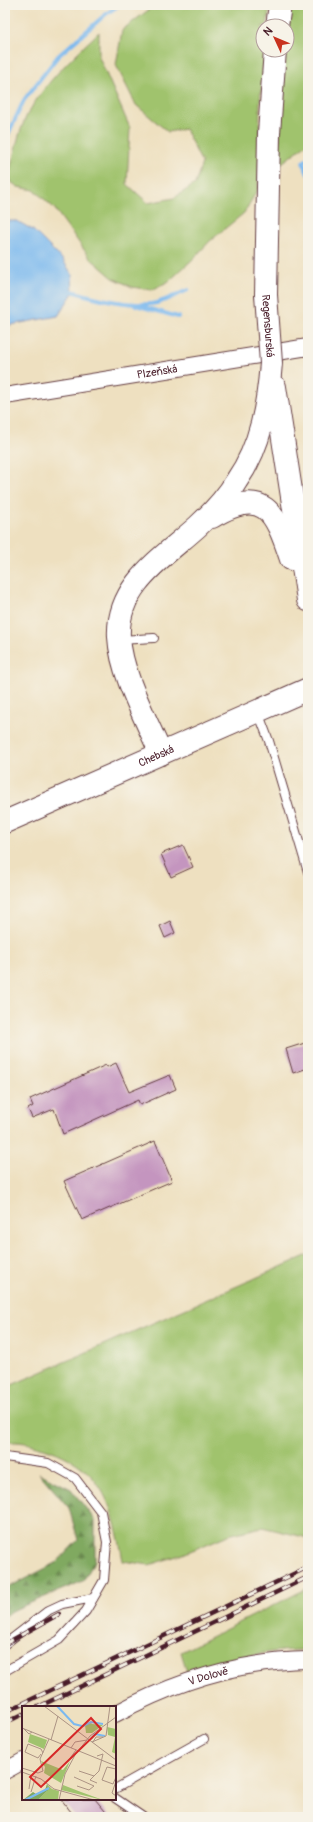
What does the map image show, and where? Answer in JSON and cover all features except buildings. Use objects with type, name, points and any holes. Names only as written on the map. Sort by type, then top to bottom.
[{"type":"main road","points":[[278,18],[280,5]]},
{"type":"main road","name":"Regensburská","points":[[272,391],[266,277],[269,133],[274,58]]},
{"type":"main road","points":[[161,754],[126,672],[119,640],[122,611],[137,582],[158,560],[199,525],[230,491],[248,462],[272,391]]},
{"type":"main road","points":[[272,391],[307,602]]},
{"type":"main road","points":[[199,525],[223,511],[240,504],[254,503],[265,508],[280,527],[307,602]]},
{"type":"main road","name":"Chebská","points":[[5,822],[308,689]]},
{"type":"street","name":"Plzeňská","points":[[5,396],[308,347]]},
{"type":"street","name":"V Dolově","points":[[116,1714],[193,1680],[263,1664],[308,1660]]},
{"type":"street","points":[[5,1771],[22,1762]]},
{"type":"lane","points":[[119,640],[154,638]]},
{"type":"lane","points":[[258,711],[269,741],[308,872]]},
{"type":"lane","points":[[5,1456],[48,1464],[75,1478],[101,1512],[107,1542],[104,1580],[86,1611],[59,1640],[5,1671]]},
{"type":"lane","points":[[5,1644],[49,1610],[62,1604],[93,1598]]},
{"type":"lane","points":[[116,1788],[204,1739]]},
{"type":"lane","points":[[116,1799],[143,1817]]},
{"type":"green space","points":[[155,5],[270,5],[268,18],[255,18],[255,58],[264,58],[260,101],[258,189],[244,213],[210,241],[169,281],[152,290],[132,287],[113,278],[90,258],[54,208],[34,190],[18,187],[11,182],[9,174],[21,129],[34,103],[60,70],[99,32],[99,57],[130,128],[127,184],[148,203],[174,198],[195,184],[202,163],[185,129],[168,132],[136,105],[116,65],[122,30]]},
{"type":"green space","points":[[290,5],[308,5],[308,143],[278,166],[285,58],[295,58],[295,18],[289,18]]},
{"type":"green space","points":[[308,1255],[308,1538],[262,1527],[228,1535],[183,1554],[149,1565],[123,1561],[115,1522],[102,1491],[92,1477],[80,1466],[64,1456],[44,1448],[20,1442],[5,1443],[5,1388]]},
{"type":"green space","points":[[39,1473],[71,1489],[95,1520],[95,1561],[83,1581],[16,1609],[5,1616],[5,1589],[56,1563],[78,1540],[69,1508]]},
{"type":"green space","points":[[308,1588],[308,1650],[262,1653],[217,1663],[187,1672],[181,1652]]},
{"type":"water","points":[[5,221],[17,221],[33,230],[62,259],[72,274],[73,293],[58,316],[5,326]]},
{"type":"waterway","points":[[5,173],[6,139],[24,100],[58,56],[106,14],[119,5]]},
{"type":"waterway","points":[[308,159],[303,162],[308,174]]},
{"type":"waterway","points":[[69,290],[88,296],[137,304],[161,302],[188,290]]},
{"type":"waterway","points":[[136,305],[178,317]]},
{"type":"railway","points":[[5,1712],[308,1567]]},
{"type":"railway","points":[[40,1706],[308,1577]]},
{"type":"railway","points":[[5,1644],[59,1614]]},
{"type":"railway","points":[[5,1723],[22,1714]]}]
